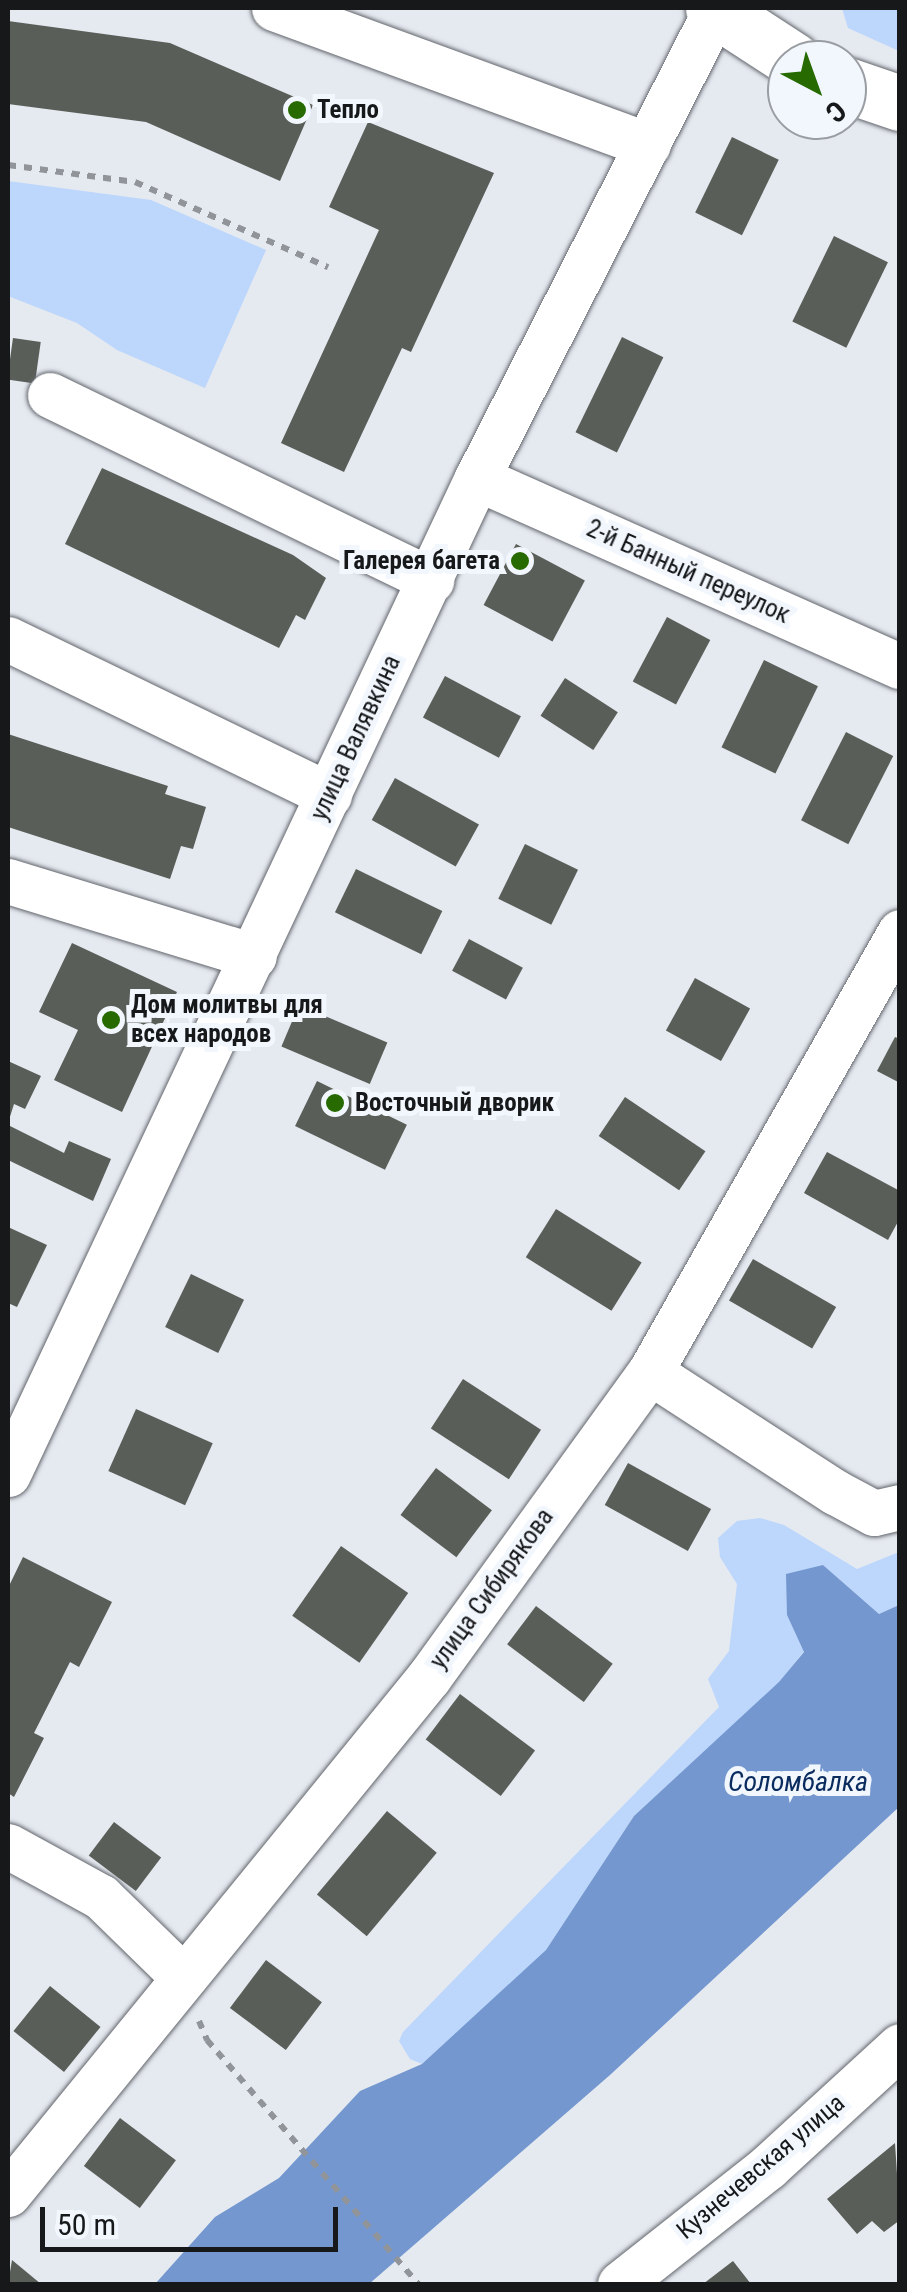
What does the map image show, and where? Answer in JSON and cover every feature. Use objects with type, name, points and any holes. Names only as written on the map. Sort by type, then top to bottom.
[{"type":"main road","points":[[715,8],[767,43]]},
{"type":"main road","points":[[867,92],[900,103]]},
{"type":"street","points":[[274,8],[648,145]]},
{"type":"street","name":"улица Валявкина","points":[[8,1474],[476,478],[715,8]]},
{"type":"street","points":[[50,394],[431,580]]},
{"type":"street","name":"2-й Банный переулок","points":[[476,478],[900,666]]},
{"type":"street","points":[[8,639],[329,796]]},
{"type":"street","points":[[8,881],[254,956]]},
{"type":"street","name":"улица Сибирякова","points":[[8,2194],[180,1975],[428,1677],[650,1372],[900,932]]},
{"type":"street","points":[[650,1372],[835,1492],[874,1513],[900,1507]]},
{"type":"street","points":[[8,1846],[102,1897],[180,1975]]},
{"type":"street","name":"Кузнечевская улица","points":[[620,2284],[768,2168],[900,2046]]},
{"type":"path","points":[[8,165],[135,182],[328,267]]},
{"type":"path","points":[[180,1975],[207,2040],[418,2284]]},
{"type":"shaded area","points":[[842,8],[899,8],[899,51],[848,28]]},
{"type":"shaded area","points":[[8,181],[151,200],[266,250],[205,388],[117,350],[77,323],[8,296]]},
{"type":"shaded area","points":[[760,1518],[784,1525],[857,1569],[899,1552],[899,1605],[879,1614],[823,1565],[787,1615],[804,1651],[780,1682],[634,1816],[546,1950],[519,1978],[422,2064],[410,2059],[399,2041],[403,2032],[719,1707],[708,1679],[729,1651],[737,1584],[720,1557],[718,1538],[737,1521]]},
{"type":"water","name":"Соломбалка","points":[[823,1565],[879,1614],[899,1605],[899,1807],[610,2075],[369,2284],[155,2284],[215,2217],[279,2178],[360,2091],[422,2064],[546,1950],[634,1816],[779,1682],[804,1652],[787,1615],[786,1574]]},
{"type":"building","points":[[8,21],[170,43],[313,105],[280,181],[146,122],[8,104]]},
{"type":"building","points":[[368,122],[494,173],[411,352],[402,348],[344,472],[281,443],[379,230],[329,207]]},
{"type":"building","points":[[732,137],[779,160],[742,235],[695,212]]},
{"type":"building","points":[[834,236],[888,262],[846,348],[792,321]]},
{"type":"building","points":[[622,337],[663,357],[617,452],[576,432]]},
{"type":"building","points":[[13,338],[41,342],[35,383],[8,380]]},
{"type":"building","points":[[102,468],[293,555],[326,578],[305,620],[296,615],[279,648],[65,544]]},
{"type":"building","points":[[516,544],[585,581],[552,642],[484,605]]},
{"type":"building","points":[[667,617],[710,640],[676,704],[633,681]]},
{"type":"building","points":[[764,660],[818,686],[775,773],[721,747]]},
{"type":"building","points":[[445,676],[521,716],[499,758],[423,717]]},
{"type":"building","points":[[565,678],[618,712],[593,750],[540,716]]},
{"type":"building","points":[[846,732],[893,756],[848,844],[801,820]]},
{"type":"building","points":[[8,734],[168,786],[165,794],[206,807],[193,849],[181,846],[170,879],[8,827]]},
{"type":"building","points":[[395,778],[479,825],[456,867],[372,820]]},
{"type":"building","points":[[525,844],[578,870],[551,925],[498,899]]},
{"type":"building","points":[[356,869],[442,911],[421,954],[335,912]]},
{"type":"building","points":[[469,939],[523,968],[506,999],[452,971]]},
{"type":"building","name":"Дом молитвы для всех народов","points":[[72,943],[177,992],[122,1112],[54,1080],[78,1030],[39,1012]]},
{"type":"building","points":[[695,978],[750,1009],[721,1061],[666,1030]]},
{"type":"building","points":[[299,1005],[387,1043],[370,1084],[281,1046]]},
{"type":"building","points":[[895,1037],[900,1039],[900,1083],[877,1071]]},
{"type":"building","points":[[8,1061],[41,1076],[25,1109],[14,1104],[8,1123]]},
{"type":"building","name":"Восточный дворик","points":[[317,1081],[407,1125],[385,1170],[295,1126]]},
{"type":"building","points":[[625,1097],[705,1151],[679,1190],[599,1136]]},
{"type":"building","points":[[8,1125],[64,1153],[69,1141],[111,1159],[93,1201],[8,1160]]},
{"type":"building","points":[[827,1152],[900,1191],[900,1218],[888,1240],[804,1193]]},
{"type":"building","points":[[556,1209],[642,1263],[611,1311],[526,1257]]},
{"type":"building","points":[[8,1227],[47,1245],[17,1307],[8,1303]]},
{"type":"building","points":[[753,1259],[836,1307],[812,1349],[729,1301]]},
{"type":"building","points":[[191,1274],[244,1300],[218,1353],[165,1327]]},
{"type":"building","points":[[463,1379],[541,1430],[509,1479],[431,1428]]},
{"type":"building","points":[[136,1409],[213,1443],[185,1505],[108,1471]]},
{"type":"building","points":[[628,1463],[711,1509],[688,1551],[605,1505]]},
{"type":"building","points":[[436,1468],[492,1510],[456,1557],[400,1515]]},
{"type":"building","points":[[341,1546],[408,1593],[359,1663],[292,1616]]},
{"type":"building","points":[[23,1557],[112,1602],[79,1667],[70,1662],[34,1733],[44,1738],[14,1797],[8,1793],[8,1588]]},
{"type":"building","points":[[536,1606],[613,1664],[584,1702],[507,1644]]},
{"type":"building","points":[[460,1694],[535,1751],[501,1796],[426,1740]]},
{"type":"building","points":[[387,1811],[437,1853],[367,1936],[317,1894]]},
{"type":"building","points":[[114,1822],[161,1858],[136,1891],[89,1856]]},
{"type":"building","points":[[266,1960],[322,2002],[286,2050],[230,2008]]},
{"type":"building","points":[[50,1986],[101,2027],[64,2072],[13,2031]]},
{"type":"building","points":[[120,2118],[176,2160],[140,2208],[84,2166]]},
{"type":"building","points":[[895,2143],[900,2220],[884,2232],[872,2221],[857,2234],[827,2199]]},
{"type":"building","points":[[12,2260],[41,2284],[8,2284]]},
{"type":"building","points":[[733,2261],[751,2284],[703,2284]]},
{"type":"place","name":"Тепло","points":[[297,110]]},
{"type":"place","name":"Галерея багета","points":[[520,561]]},
{"type":"place","name":"Дом молитвы для всех народов","points":[[111,1020]]},
{"type":"place","name":"Восточный дворик","points":[[335,1103]]}]
